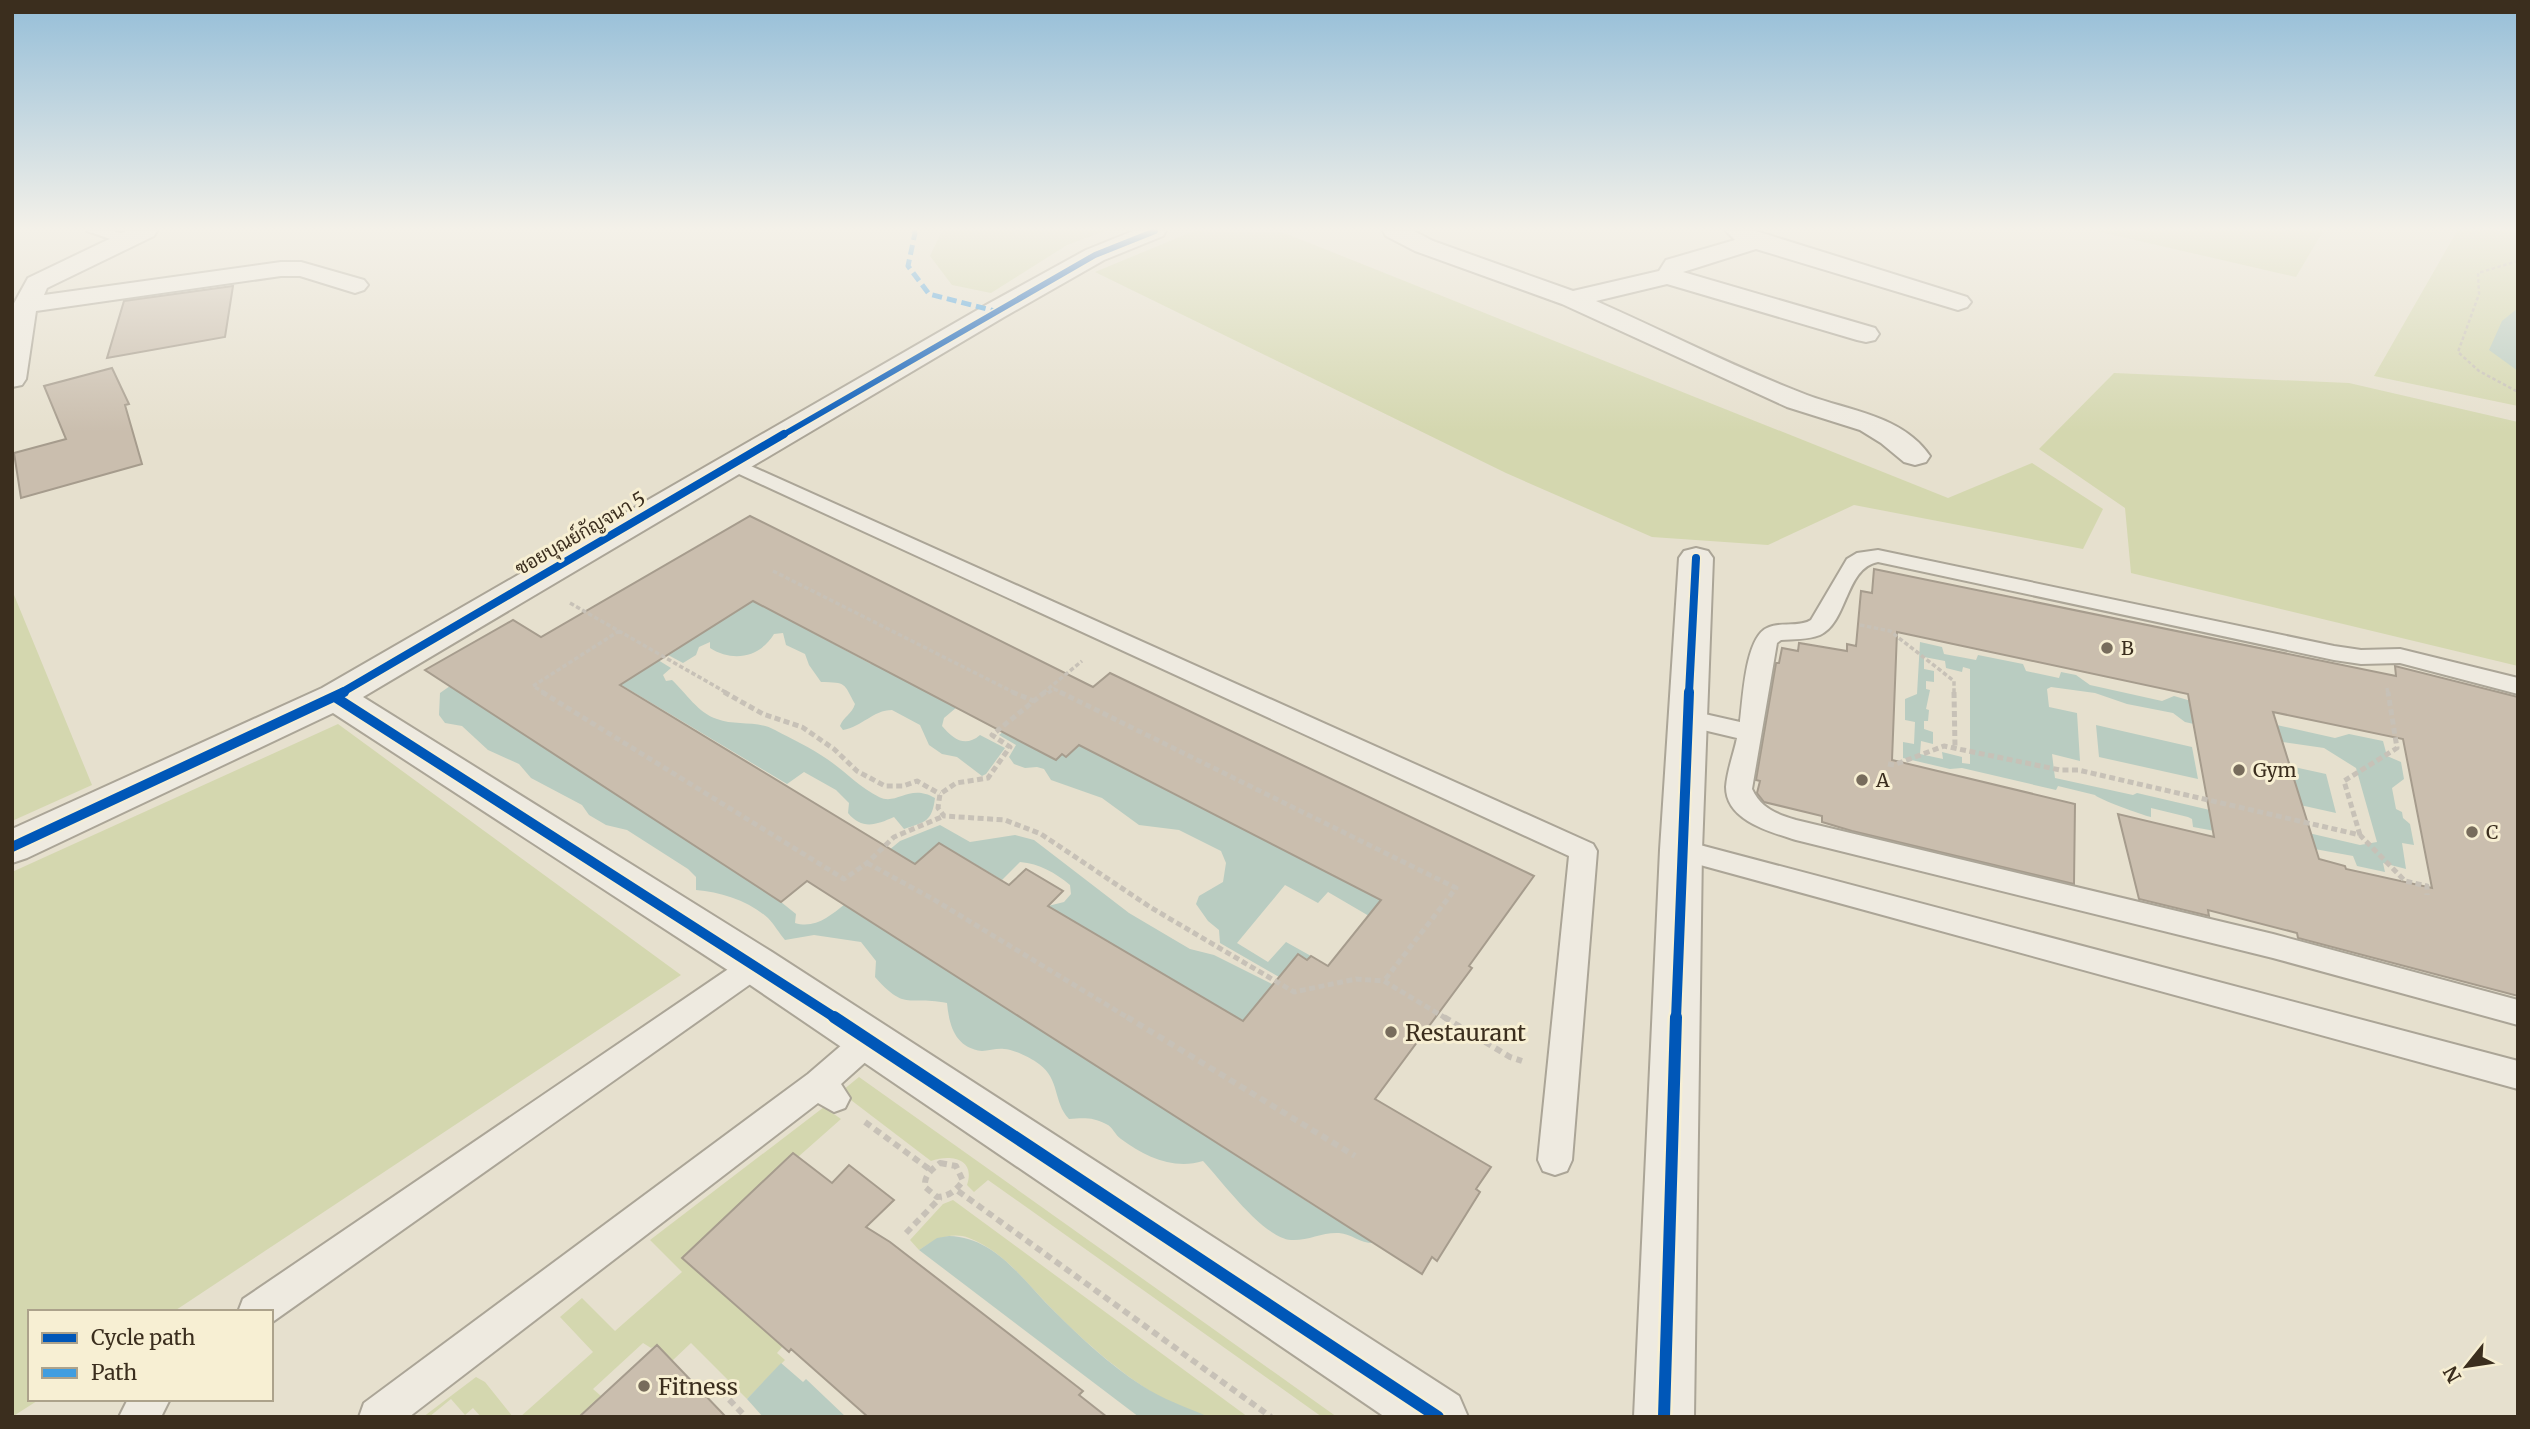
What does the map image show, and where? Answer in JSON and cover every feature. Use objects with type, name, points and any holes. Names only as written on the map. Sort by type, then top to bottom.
[{"type":"street","points":[[12,379],[21,315],[30,298]]},
{"type":"street","points":[[26,305],[78,298]]},
{"type":"street","name":"ซอยบุณย์กัญจนา 5","points":[[12,847],[335,697],[1021,298]]},
{"type":"street","points":[[1567,298],[1797,401],[1870,424],[1892,437],[1915,456]]},
{"type":"street","points":[[1571,299],[1576,298]]},
{"type":"street","points":[[1744,298],[1866,334]]},
{"type":"street","points":[[1944,298],[1958,302]]},
{"type":"street","points":[[1664,1417],[1681,850],[1696,558]]},
{"type":"street","points":[[335,697],[756,965],[1438,1417]]},
{"type":"lane","points":[[733,464],[1583,851],[1555,1160]]},
{"type":"lane","points":[[2518,686],[2400,656],[2361,657],[2334,653],[1878,556],[1865,558],[1855,564],[1820,625],[1811,630],[1774,633],[1767,640],[1762,653],[1751,733],[1739,789],[1748,808],[1770,822],[2273,946],[2518,1013]]},
{"type":"lane","points":[[1687,718],[1751,733]]},
{"type":"lane","points":[[1681,850],[2518,1075]]},
{"type":"lane","points":[[259,1310],[756,965]]},
{"type":"lane","points":[[378,1417],[826,1091],[869,1040]]},
{"type":"lane","points":[[138,1417],[150,1401]]},
{"type":"path","points":[[2478,298],[2458,352],[2479,371],[2518,392]]},
{"type":"path","points":[[773,571],[1032,702]]},
{"type":"path","points":[[578,594],[566,601],[763,714],[802,727],[834,749],[857,771],[885,786],[903,786],[917,781],[940,794]]},
{"type":"path","points":[[619,631],[594,645],[593,650],[533,685],[844,879],[867,863],[894,837],[944,816],[1005,820],[1041,834],[1150,906],[1294,992],[1356,979],[1384,981],[1510,1057],[1563,1073]]},
{"type":"path","points":[[944,816],[938,808],[940,794],[956,783],[988,778],[1010,747],[992,735],[1110,637]]},
{"type":"path","points":[[1906,642],[1954,681],[1955,747]]},
{"type":"path","points":[[2360,835],[2344,781],[2397,748],[2382,656]]},
{"type":"path","points":[[1032,702],[1054,689],[1456,888],[1384,981]]},
{"type":"path","points":[[1888,764],[1944,746],[1965,748],[2360,835],[2405,881],[2427,886],[2427,895]]},
{"type":"path","points":[[867,863],[933,899],[1355,1157]]},
{"type":"path","points":[[826,1091],[929,1169]]},
{"type":"path","points":[[940,1163],[953,1163],[961,1169],[964,1181],[958,1191],[947,1197],[934,1197],[926,1190],[924,1180],[929,1169],[940,1163]]},
{"type":"path","points":[[958,1191],[1271,1417]]},
{"type":"path","points":[[906,1233],[940,1197]]},
{"type":"path","points":[[704,1394],[714,1384],[746,1417]]},
{"type":"green space","points":[[1148,298],[1446,298],[1948,498],[2032,463],[2103,509],[2083,549],[1854,505],[1768,545],[1652,537],[1506,473]]},
{"type":"green space","points":[[2419,298],[2518,298],[2518,406],[2374,376]]},
{"type":"green space","points":[[2114,373],[2349,383],[2518,422],[2518,666],[2131,573],[2125,508],[2039,449]]},
{"type":"green space","points":[[12,590],[92,785],[12,821]]},
{"type":"green space","points":[[338,724],[681,975],[176,1310],[28,1310],[28,1401],[37,1401],[12,1417],[12,872]]},
{"type":"green space","points":[[859,1077],[1337,1417],[1322,1417],[988,1180],[974,1192],[967,1185],[969,1176],[965,1164],[953,1158],[931,1161],[843,1094],[843,1090]]},
{"type":"green space","points":[[824,1107],[841,1119],[798,1157],[793,1153],[682,1258],[783,1346],[777,1353],[785,1360],[747,1399],[691,1343],[672,1361],[657,1345],[651,1348],[643,1343],[593,1389],[601,1396],[593,1404],[603,1417],[520,1417],[593,1352],[560,1317],[582,1298],[615,1331],[682,1272],[650,1240]]},
{"type":"green space","points":[[953,1200],[1248,1417],[1211,1417],[1191,1412],[1148,1390],[1085,1341],[1005,1260],[982,1244],[962,1236],[949,1236],[919,1250],[910,1240],[943,1204]]},
{"type":"green space","points":[[476,1377],[485,1382],[513,1417],[481,1417],[473,1408],[465,1415],[451,1399],[429,1417],[423,1417]]},
{"type":"shaded area","points":[[2518,308],[2518,371],[2489,350],[2502,321]]},
{"type":"shaded area","points":[[766,573],[763,606],[871,664],[902,642],[957,707],[944,718],[942,726],[946,731],[964,741],[980,735],[1005,748],[986,774],[982,776],[957,757],[942,754],[929,745],[920,725],[892,710],[879,713],[843,730],[841,723],[855,704],[848,691],[840,684],[821,682],[805,654],[786,645],[783,633],[774,634],[761,648],[746,655],[719,653],[710,648],[710,642],[699,647],[696,655],[683,663],[668,655]]},
{"type":"shaded area","points":[[1920,642],[1942,647],[1944,654],[1976,660],[1978,655],[2023,664],[2026,671],[2059,678],[2061,672],[2076,675],[2090,685],[2162,701],[2174,696],[2263,722],[2335,738],[2349,734],[2383,741],[2387,756],[2401,762],[2404,779],[2392,788],[2396,809],[2402,812],[2403,818],[2410,824],[2414,845],[2402,843],[2406,869],[2383,863],[2385,872],[2357,866],[2353,856],[2193,827],[2192,819],[2188,817],[2151,808],[2151,817],[2095,795],[2058,786],[2056,790],[1962,768],[1950,769],[1903,758],[1903,742],[1914,744],[1915,722],[1905,720],[1905,699],[1917,694]],"holes":[[[1924,657],[1945,661],[1946,668],[1962,672],[1963,667],[1970,669],[1970,764],[1962,763],[1962,757],[1942,752],[1943,759],[1920,754],[1921,741],[1933,744],[1933,732],[1924,729],[1924,721],[1928,721],[1929,710],[1926,709],[1930,690],[1926,689],[1926,681],[1934,682],[1934,671],[1924,669]],[[2051,687],[2095,693],[2127,704],[2173,713],[2185,722],[2254,738],[2324,748],[2356,768],[2377,842],[2360,845],[2137,793],[2133,795],[2055,778],[2052,754],[2080,761],[2077,713],[2049,707],[2047,689]]]},
{"type":"shaded area","points":[[658,660],[671,668],[663,675],[666,681],[672,680],[710,716],[775,730],[821,755],[879,797],[892,799],[911,793],[926,794],[935,798],[932,812],[926,820],[904,829],[894,817],[875,824],[859,822],[848,813],[849,803],[836,790],[804,772],[787,784],[593,668]]},
{"type":"shaded area","points":[[450,686],[781,902],[796,914],[795,923],[816,923],[845,904],[1322,1211],[1355,1166],[1375,1243],[1339,1233],[1297,1240],[1280,1237],[1256,1219],[1203,1161],[1181,1164],[1160,1160],[1130,1145],[1108,1125],[1088,1119],[1069,1119],[1054,1084],[1039,1064],[1012,1050],[982,1051],[965,1045],[952,1027],[947,1003],[908,1000],[894,995],[875,977],[876,961],[861,942],[814,935],[785,940],[768,918],[752,907],[725,895],[696,890],[696,877],[688,869],[627,830],[606,825],[589,815],[582,805],[531,778],[519,764],[488,750],[462,726],[445,723],[439,715],[440,693]]},
{"type":"shaded area","points":[[1050,693],[1056,759],[1062,754],[1067,757],[1079,745],[1185,800],[1214,773],[1221,818],[1340,879],[1367,848],[1383,901],[1369,916],[1328,892],[1318,903],[1285,885],[1237,943],[1268,962],[1286,942],[1311,956],[1307,960],[1298,955],[1279,977],[1220,943],[1219,930],[1208,921],[1196,904],[1199,896],[1223,882],[1226,863],[1221,851],[1179,830],[1139,825],[1102,798],[1051,780],[1044,769],[1025,768],[1014,764],[1009,757],[1016,745],[999,735]]},
{"type":"shaded area","points":[[2096,725],[2192,747],[2198,779],[2099,757]]},
{"type":"shaded area","points":[[2275,763],[2326,774],[2336,813],[2300,805]]},
{"type":"shaded area","points":[[940,825],[970,842],[1015,835],[1034,840],[1129,913],[1173,939],[1190,949],[1214,955],[1284,990],[1405,1059],[1377,1089],[1315,1063],[1048,906],[1064,902],[1071,894],[1070,885],[1040,867],[1020,862],[1002,880],[939,843],[903,874],[877,860],[900,841]]},
{"type":"shaded area","points":[[937,1238],[966,1238],[981,1244],[1008,1263],[1085,1341],[1129,1377],[1157,1394],[1209,1417],[1139,1417],[919,1250]]},
{"type":"shaded area","points":[[781,1363],[803,1382],[806,1379],[846,1417],[763,1417],[747,1399]]},
{"type":"building","points":[[148,298],[231,298],[225,337],[107,358],[124,301]]},
{"type":"building","points":[[112,368],[129,404],[125,405],[142,464],[21,498],[14,453],[66,439],[44,386]]},
{"type":"building","points":[[750,516],[1093,687],[1110,673],[1534,876],[1469,966],[1472,968],[1375,1099],[1491,1167],[1476,1189],[1480,1192],[1437,1261],[1432,1257],[1422,1274],[807,881],[781,902],[425,670],[513,620],[541,637]],"holes":[[[753,601],[1056,760],[1062,754],[1066,757],[1079,745],[1381,900],[1328,966],[1311,956],[1307,960],[1298,954],[1243,1021],[1048,906],[1063,891],[1026,869],[1009,885],[939,843],[915,864],[620,685]]]},
{"type":"building","points":[[1874,569],[2396,676],[2395,666],[2518,697],[2518,996],[2298,938],[2297,933],[2208,910],[2209,916],[2139,899],[2118,814],[2214,837],[2188,694],[1897,632],[1892,760],[2075,804],[2074,884],[1852,831],[1822,822],[1822,816],[1764,802],[1757,793],[1760,781],[1756,780],[1776,663],[1779,663],[1782,648],[1798,651],[1799,643],[1847,651],[1847,644],[1856,646],[1861,591],[1872,593]],"holes":[[[2273,712],[2403,739],[2432,888],[2346,869],[2345,866],[2319,859]]]},
{"type":"building","points":[[793,1153],[832,1183],[849,1165],[894,1200],[866,1227],[890,1242],[1083,1391],[1079,1395],[1107,1417],[868,1417],[791,1349],[789,1352],[682,1258]]},
{"type":"building","name":"Fitness","points":[[657,1345],[726,1417],[579,1417]]},
{"type":"marked path","points":[[943,298],[995,311]]},
{"type":"cycle path","points":[[12,847],[335,697],[1019,298]]},
{"type":"cycle path","points":[[1664,1417],[1681,850],[1696,558]]},
{"type":"cycle path","points":[[335,697],[756,965],[1438,1417]]},
{"type":"place","name":"B","points":[[2107,648]]},
{"type":"place","name":"Gym","points":[[2239,770]]},
{"type":"place","name":"A","points":[[1862,780]]},
{"type":"place","name":"C","points":[[2472,832]]},
{"type":"place","name":"Restaurant","points":[[1391,1032]]},
{"type":"place","name":"Fitness","points":[[644,1386]]}]
